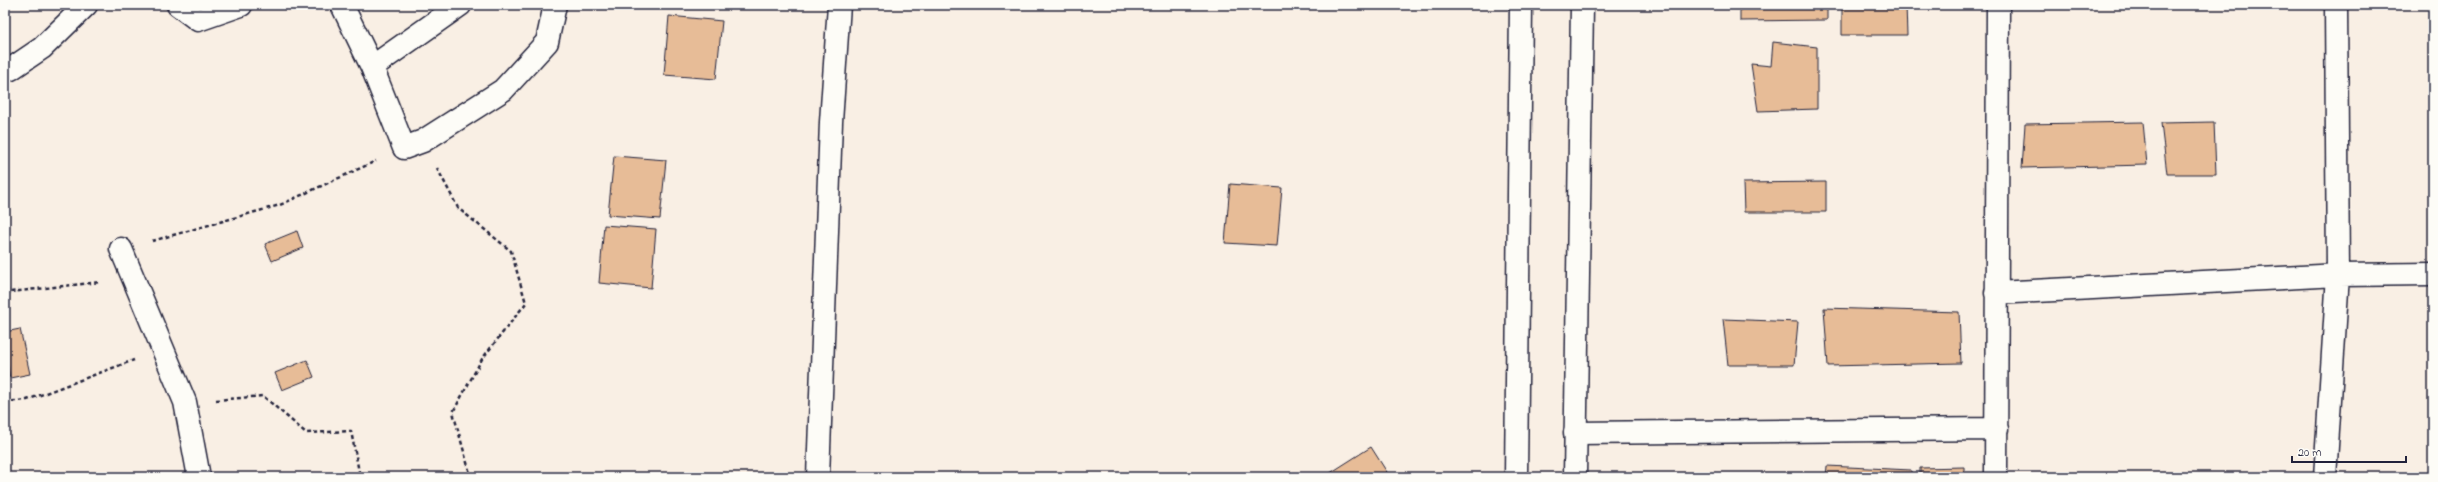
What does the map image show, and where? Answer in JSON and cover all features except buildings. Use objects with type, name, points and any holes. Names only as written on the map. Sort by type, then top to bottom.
[{"type":"street","points":[[11,69],[42,48],[86,5]]},
{"type":"street","points":[[178,5],[198,20],[241,5]]},
{"type":"street","points":[[342,5],[372,67],[413,145],[504,90],[547,42],[555,5]]},
{"type":"street","points":[[372,67],[460,5]]},
{"type":"street","points":[[818,477],[831,122],[839,5]]},
{"type":"street","points":[[1516,477],[1521,5]]},
{"type":"street","points":[[1575,477],[1582,5]]},
{"type":"street","points":[[1996,477],[1998,5]]},
{"type":"street","points":[[2326,477],[2338,275],[2336,5]]},
{"type":"street","points":[[121,249],[185,402],[199,477]]},
{"type":"street","points":[[1996,293],[2338,275],[2433,274]]},
{"type":"street","points":[[1575,433],[1997,429]]},
{"type":"path","points":[[5,288],[10,292],[100,282],[121,249],[280,205],[413,145],[458,208],[511,251],[526,303],[482,359],[453,412],[471,477]]},
{"type":"path","points":[[5,402],[27,400],[163,349]]},
{"type":"path","points":[[185,402],[263,396],[306,433],[350,431],[360,477]]}]
